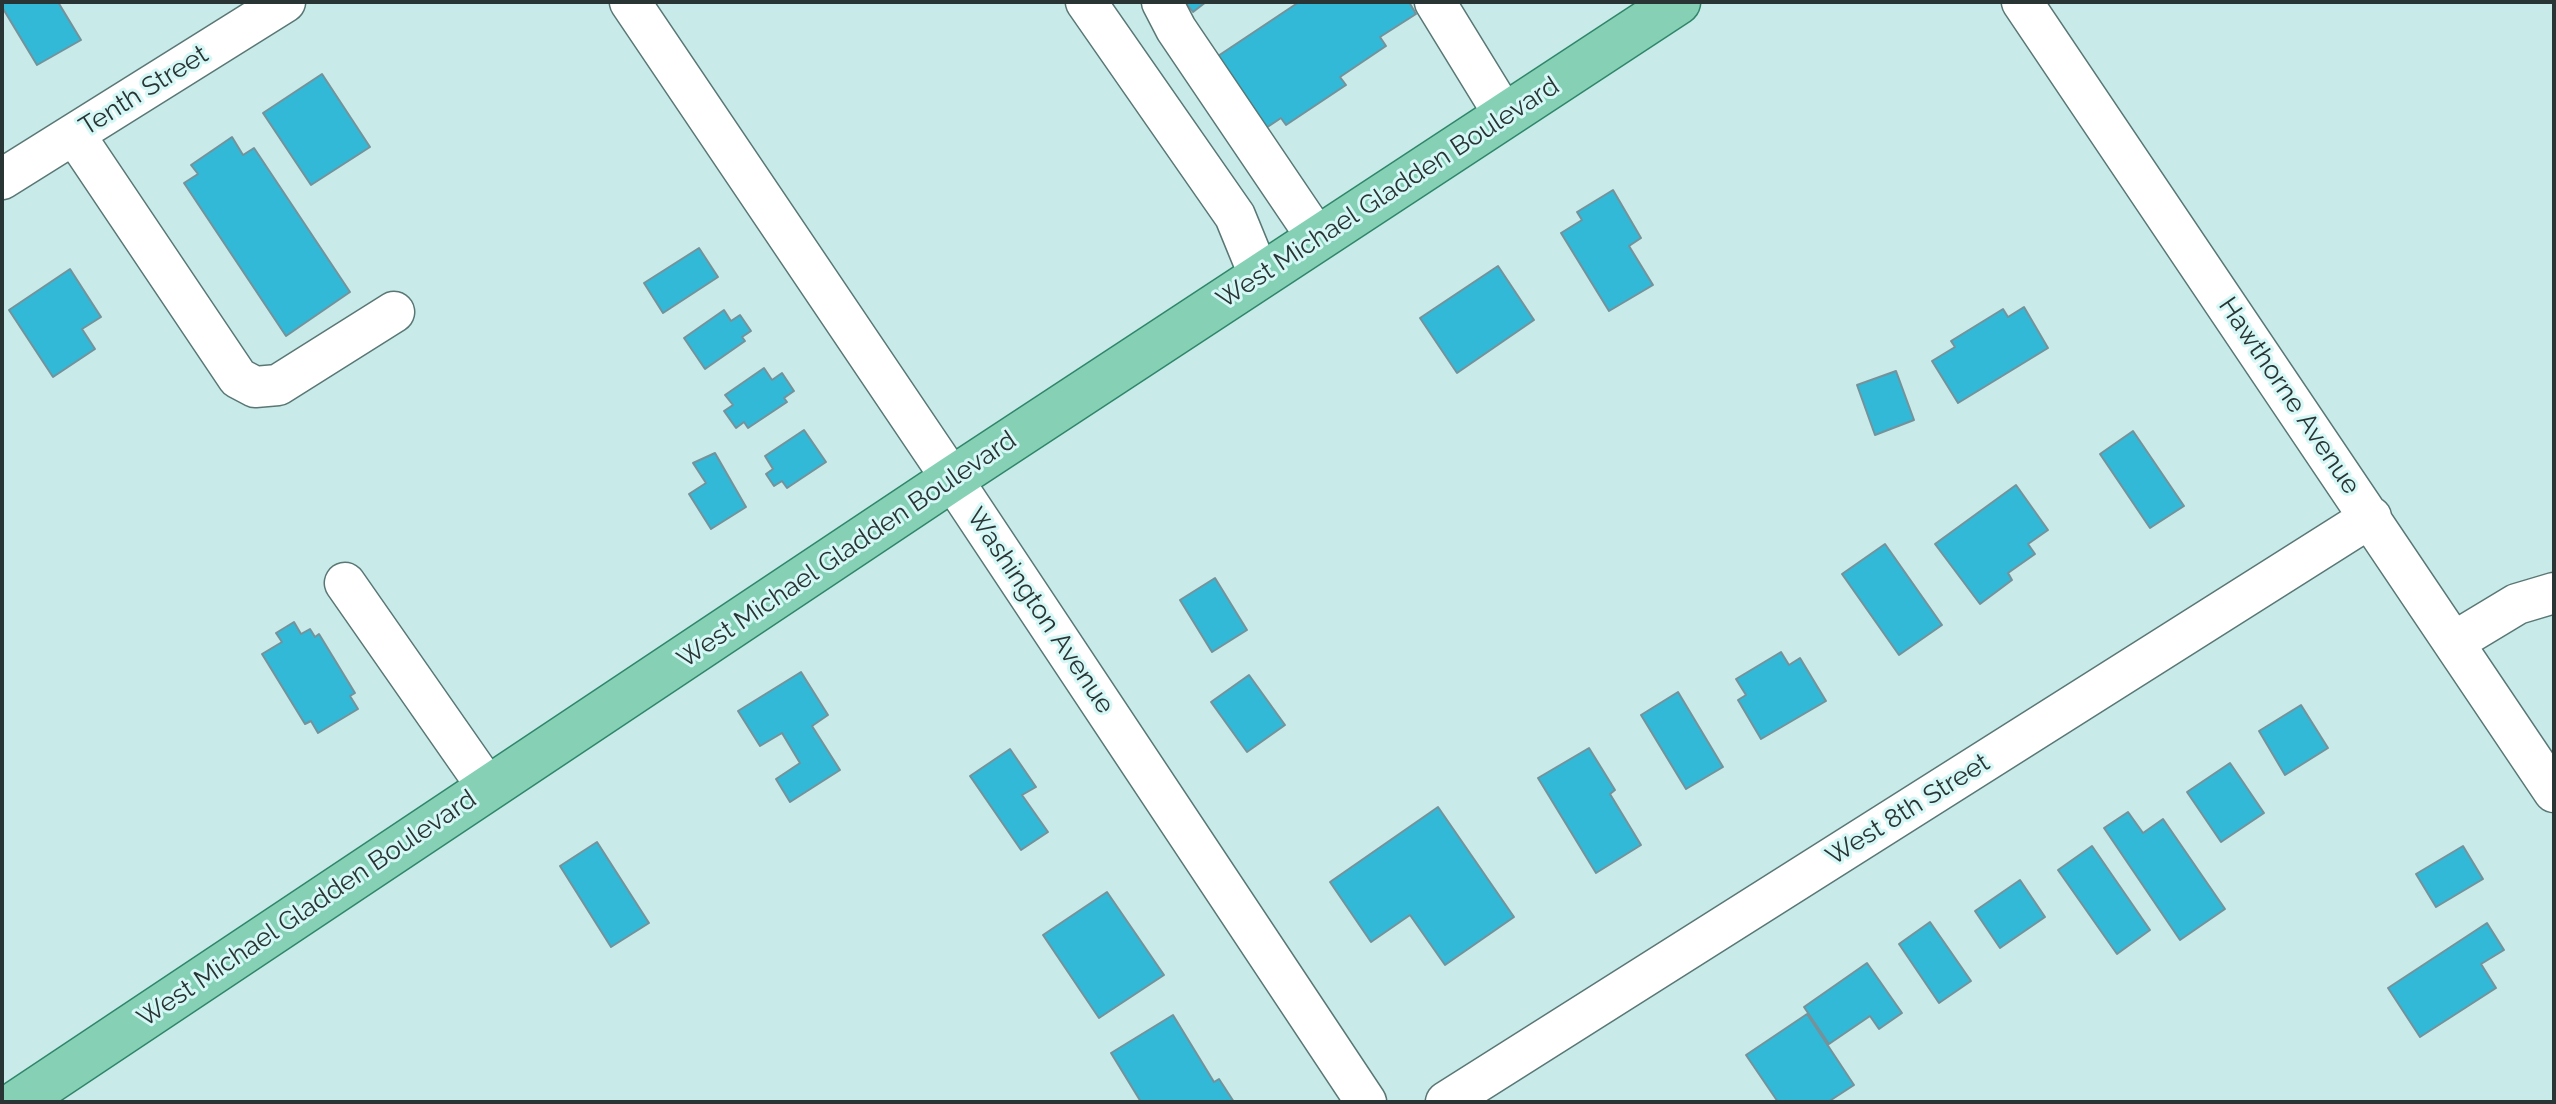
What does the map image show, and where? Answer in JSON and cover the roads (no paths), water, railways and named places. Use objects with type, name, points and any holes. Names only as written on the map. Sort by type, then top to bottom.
[{"type":"main road","name":"West Michael Gladden Boulevard","points":[[18,1102],[952,479],[1678,2]]},
{"type":"street","name":"Tenth Street","points":[[5,171],[74,134],[285,2]]},
{"type":"street","name":"Washington Avenue","points":[[630,2],[1366,1102]]},
{"type":"street","points":[[1086,2],[1235,216],[1260,277]]},
{"type":"street","points":[[1162,2],[1176,29],[1318,239]]},
{"type":"street","points":[[1435,2],[1505,116]]},
{"type":"street","name":"Hawthorne Avenue","points":[[2022,2],[2554,792]]},
{"type":"street","points":[[74,134],[238,378],[255,387],[278,385],[394,312]]},
{"type":"street","name":"West 8th Street","points":[[1446,1102],[2371,517]]},
{"type":"street","points":[[345,583],[488,788]]},
{"type":"street","points":[[2454,642],[2517,604],[2554,593]]}]
